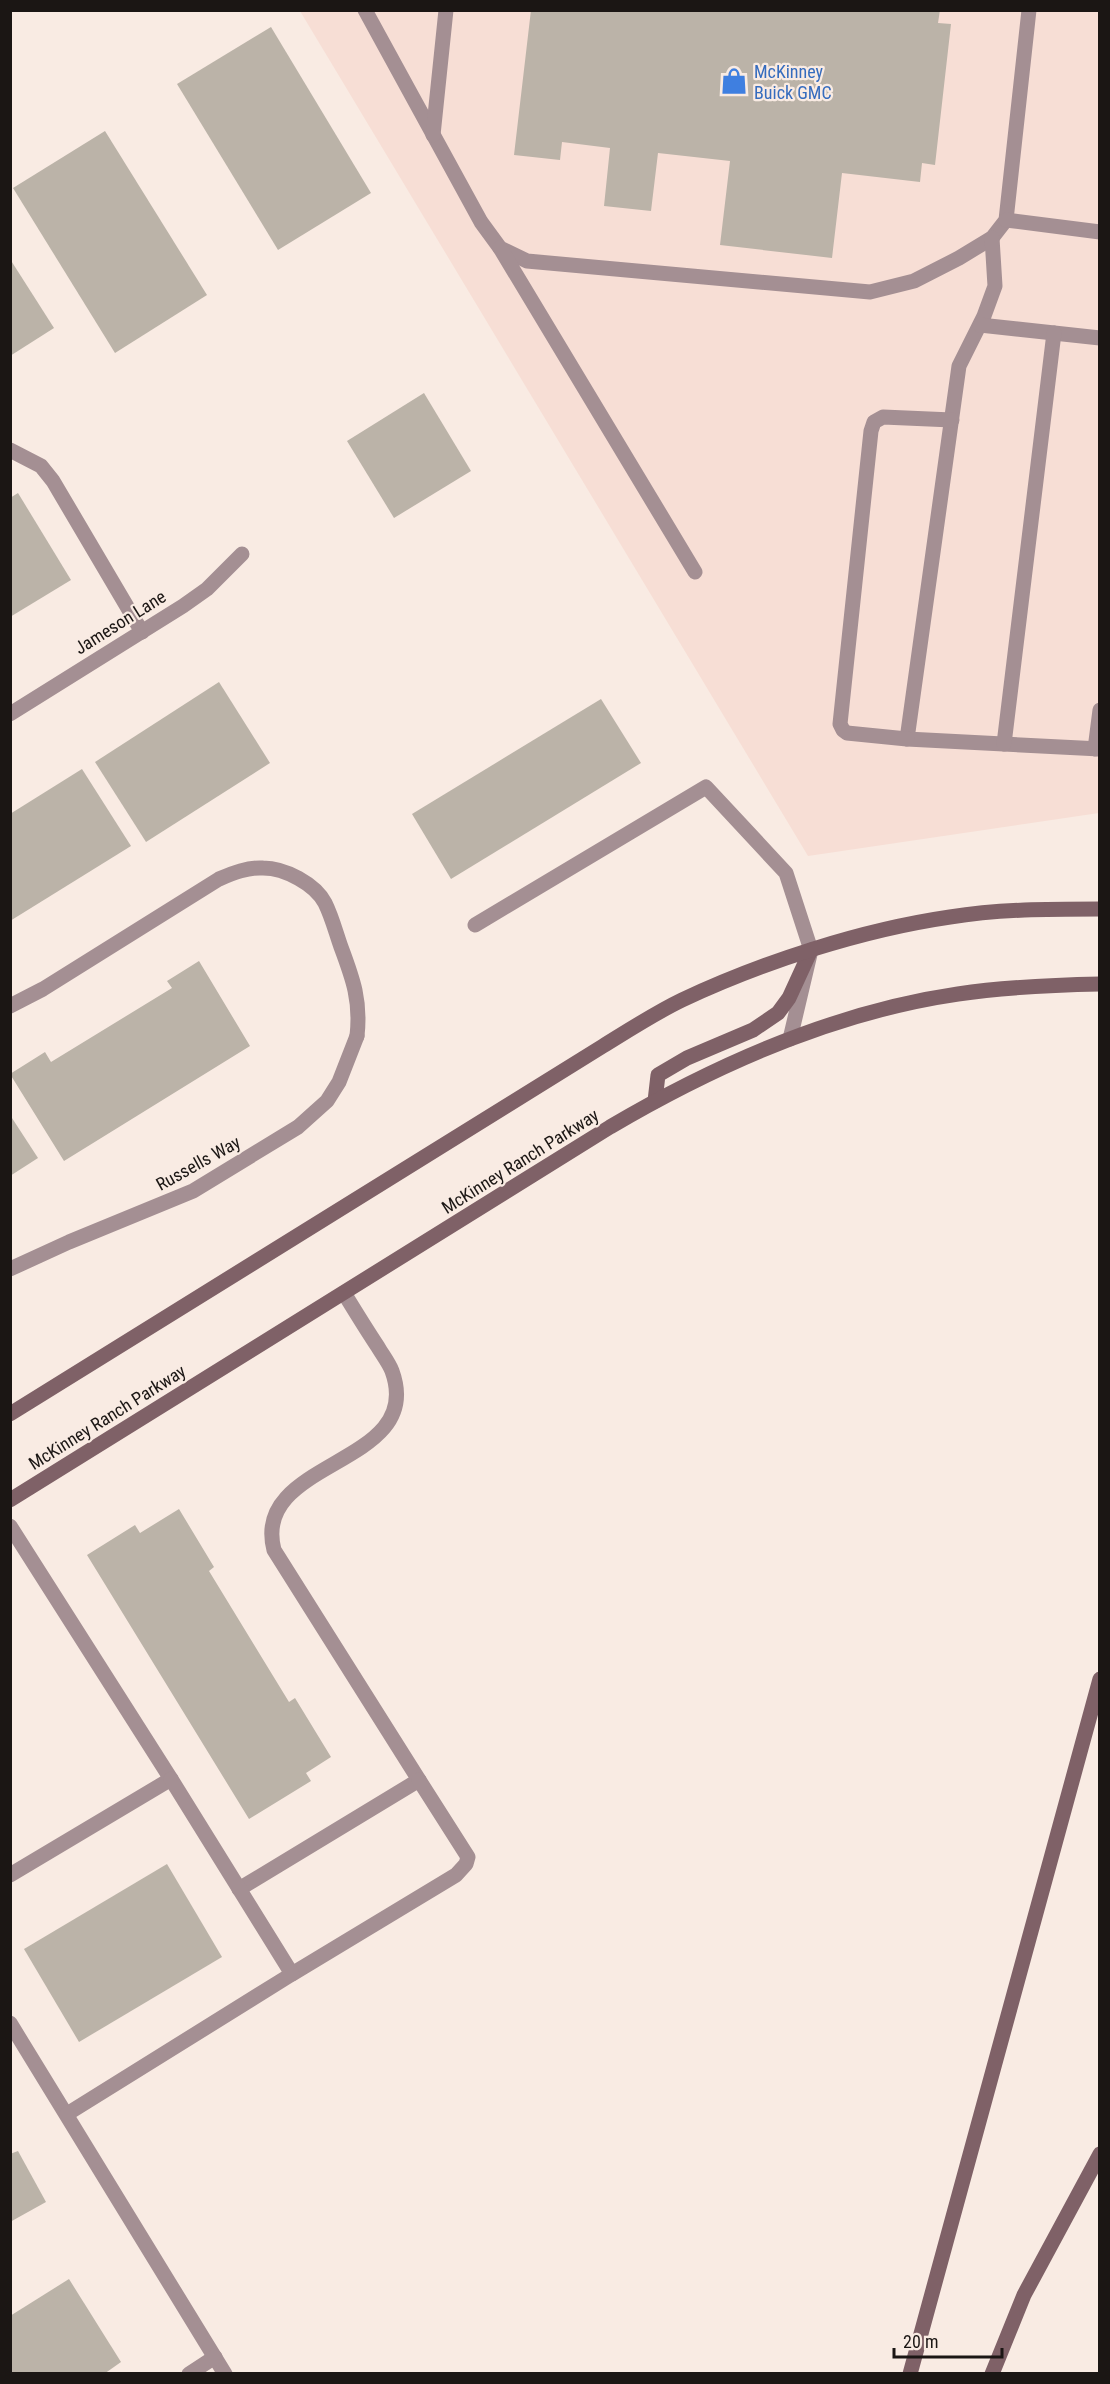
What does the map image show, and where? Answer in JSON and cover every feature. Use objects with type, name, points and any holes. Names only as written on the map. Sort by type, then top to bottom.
[{"type":"main road","points":[[10,1414],[633,1028],[679,1002],[717,985],[811,950],[948,917],[997,911],[1100,909]]},
{"type":"main road","points":[[655,1101],[658,1075],[687,1058],[753,1030],[778,1013],[789,998],[811,950]]},
{"type":"main road","name":"McKinney Ranch Parkway","points":[[10,1500],[655,1101],[696,1079],[850,1018],[920,1000],[1036,985],[1100,984]]},
{"type":"main road","points":[[910,2373],[1100,1679]]},
{"type":"main road","points":[[992,2373],[1024,2295],[1100,2154]]},
{"type":"street","points":[[365,10],[481,222],[500,248],[695,572]]},
{"type":"street","points":[[433,135],[446,10]]},
{"type":"street","points":[[500,248],[527,261],[870,292],[914,281],[992,238],[1006,220],[1029,10]]},
{"type":"street","points":[[1006,220],[1100,232]]},
{"type":"street","points":[[907,739],[959,366],[980,325],[995,286],[992,238]]},
{"type":"street","points":[[980,325],[1100,338]]},
{"type":"street","points":[[1004,744],[1054,333]]},
{"type":"street","points":[[952,420],[883,417],[874,422],[870,431],[840,724],[843,730],[847,733],[907,739],[1097,749],[1100,710]]},
{"type":"street","points":[[10,450],[41,466],[53,481],[142,632]]},
{"type":"street","name":"Jameson Lane","points":[[10,714],[207,589],[242,554]]},
{"type":"street","points":[[475,925],[706,788],[786,873],[811,950],[790,1040]]},
{"type":"street","name":"Russells Way","points":[[10,1006],[43,989],[219,879],[234,873],[264,868],[281,871],[295,877],[307,884],[324,902],[359,1002],[357,1036],[339,1082],[327,1101],[298,1127],[193,1191],[10,1269]]},
{"type":"street","points":[[67,2114],[456,1875],[466,1864],[468,1857],[274,1550],[271,1539],[272,1523],[278,1508],[289,1492],[371,1441],[387,1427],[394,1408],[396,1393],[392,1370],[344,1293]]},
{"type":"street","points":[[10,1526],[292,1974]]},
{"type":"street","points":[[10,1875],[171,1779]]},
{"type":"street","points":[[238,1889],[419,1780]]},
{"type":"street","points":[[10,2023],[225,2373]]},
{"type":"street","points":[[189,2373],[215,2357]]},
{"type":"shaded area","points":[[300,11],[1099,11],[1099,813],[808,856]]},
{"type":"building","name":"McKinney Buick GMC","points":[[531,10],[940,10],[938,23],[951,24],[935,165],[922,163],[920,182],[842,173],[832,258],[720,245],[730,161],[658,153],[651,211],[604,206],[610,148],[562,142],[560,160],[514,155]]},
{"type":"building","points":[[271,27],[371,193],[278,250],[177,84]]},
{"type":"building","points":[[105,131],[207,295],[115,353],[13,188]]},
{"type":"building","points":[[10,259],[54,328],[10,356]]},
{"type":"building","points":[[424,393],[471,471],[394,518],[347,441]]},
{"type":"building","points":[[18,493],[71,580],[10,617],[10,498]]},
{"type":"building","points":[[219,682],[270,763],[146,842],[95,762]]},
{"type":"building","points":[[601,699],[641,763],[451,879],[412,814]]},
{"type":"building","points":[[82,769],[131,846],[10,921],[10,814]]},
{"type":"building","points":[[199,961],[250,1046],[64,1161],[10,1074],[45,1052],[51,1062],[172,988],[167,981]]},
{"type":"building","points":[[10,1115],[38,1158],[10,1176]]},
{"type":"building","points":[[179,1509],[214,1567],[209,1571],[289,1702],[295,1698],[331,1757],[306,1773],[311,1781],[249,1819],[87,1555],[135,1525],[140,1533]]},
{"type":"building","points":[[167,1864],[222,1957],[79,2042],[24,1949]]},
{"type":"building","points":[[18,2151],[46,2202],[10,2222],[10,2154]]},
{"type":"building","points":[[69,2279],[121,2362],[104,2374],[10,2374],[10,2316]]},
{"type":"place","name":"McKinney Buick GMC","points":[[734,81]]}]
